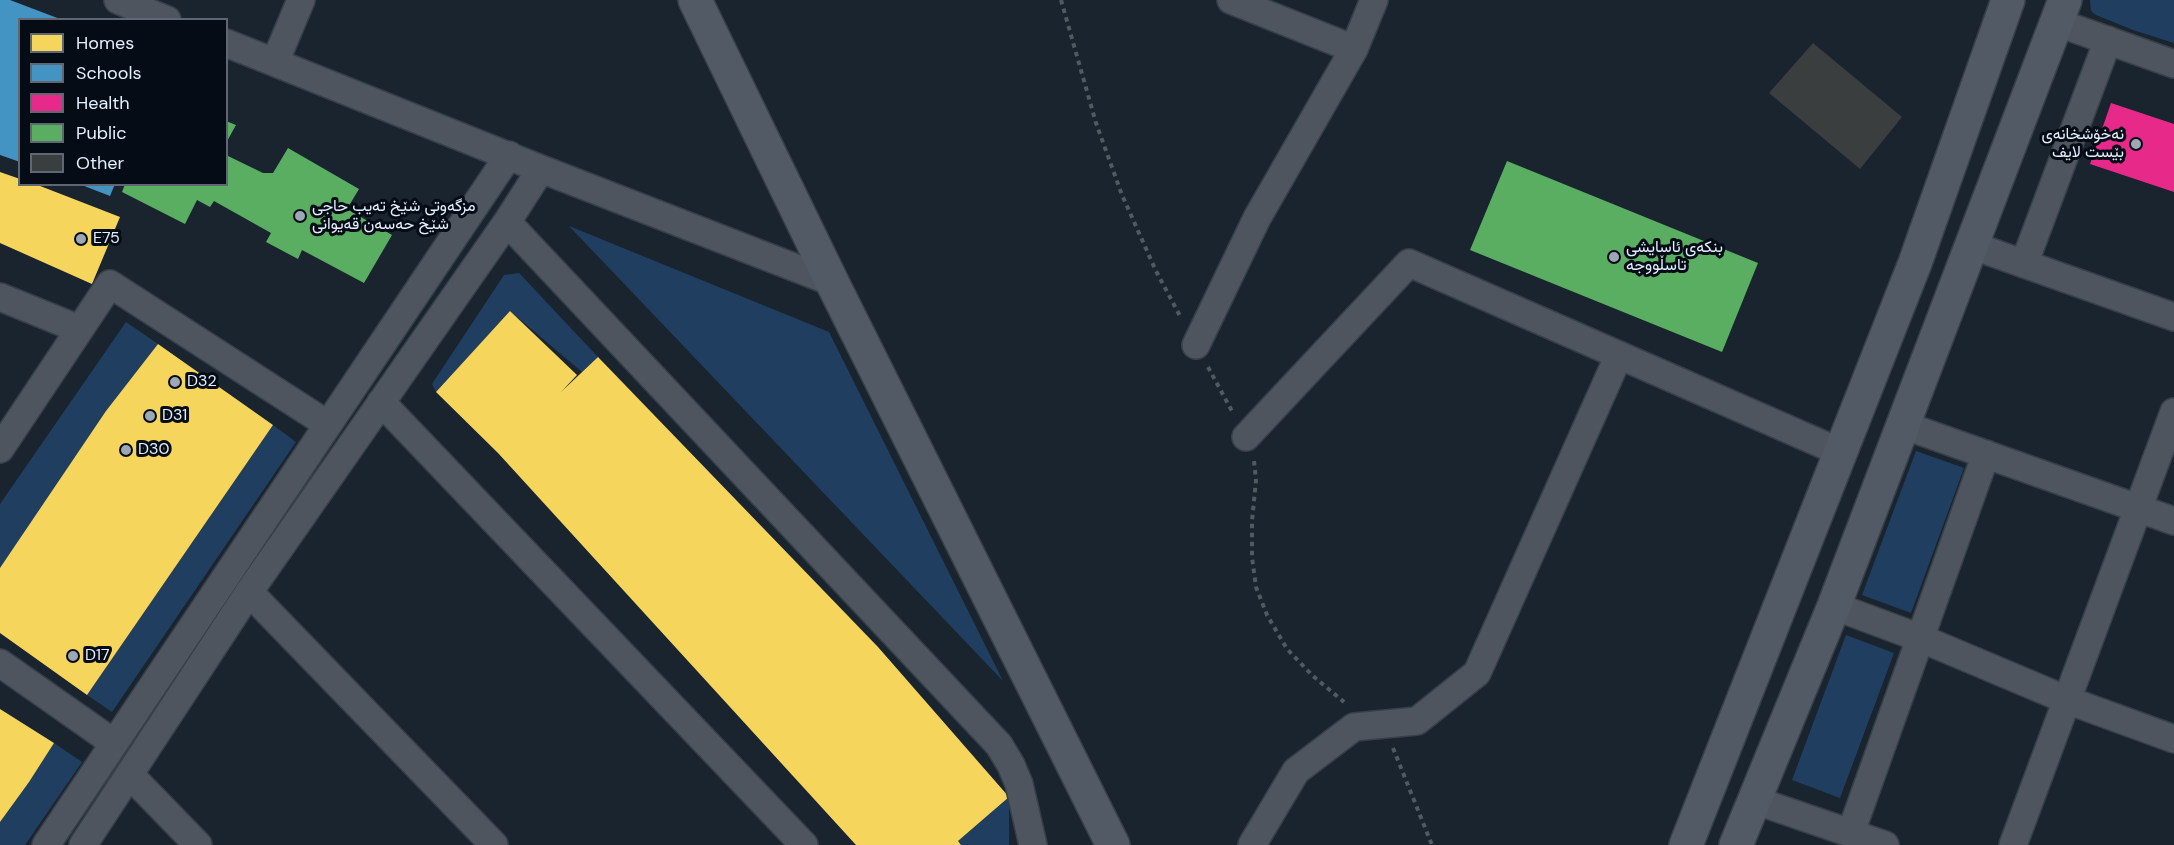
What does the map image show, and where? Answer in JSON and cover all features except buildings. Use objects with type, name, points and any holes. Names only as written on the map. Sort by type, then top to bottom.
[{"type":"main road","points":[[1686,845],[1915,263],[2008,0]]},
{"type":"main road","points":[[692,2],[1113,845]]},
{"type":"main road","points":[[1736,845],[1834,606],[2060,11]]},
{"type":"street","points":[[118,0],[162,18]]},
{"type":"street","points":[[275,62],[301,0]]},
{"type":"street","points":[[1231,0],[1354,49]]},
{"type":"street","points":[[1196,345],[1257,218],[1354,49],[1374,0]]},
{"type":"street","points":[[2060,11],[2108,40],[2174,64]]},
{"type":"street","points":[[2024,264],[2108,40]]},
{"type":"street","points":[[228,44],[832,282]]},
{"type":"street","points":[[46,845],[509,155]]},
{"type":"street","points":[[83,845],[249,592],[507,222],[541,169]]},
{"type":"street","points":[[507,222],[999,745],[1019,784],[1033,845]]},
{"type":"street","points":[[1971,245],[2174,317]]},
{"type":"street","points":[[1246,437],[1409,263],[1840,452]]},
{"type":"street","points":[[0,449],[110,284],[327,424]]},
{"type":"street","points":[[0,297],[79,329]]},
{"type":"street","points":[[1252,845],[1296,771],[1354,727],[1417,721],[1477,673],[1618,355]]},
{"type":"street","points":[[381,402],[804,845]]},
{"type":"street","points":[[2013,845],[2174,412]]},
{"type":"street","points":[[1903,425],[2174,521]]},
{"type":"street","points":[[1851,832],[1986,454]]},
{"type":"street","points":[[249,592],[494,845]]},
{"type":"street","points":[[1834,606],[1920,638],[2067,700],[2174,739]]},
{"type":"street","points":[[0,663],[114,743]]},
{"type":"street","points":[[130,775],[198,845]]},
{"type":"street","points":[[1754,800],[1885,845]]},
{"type":"shaded area","points":[[2090,0],[2174,0],[2174,43],[2096,15],[2091,11]]},
{"type":"shaded area","points":[[569,226],[829,332],[1003,681]]},
{"type":"shaded area","points":[[519,273],[598,357],[582,372],[510,311],[436,392],[432,384],[504,275]]},
{"type":"shaded area","points":[[126,322],[158,344],[0,570],[0,504]]},
{"type":"shaded area","points":[[273,425],[296,442],[112,712],[87,695]]},
{"type":"shaded area","points":[[1916,451],[1964,468],[1911,613],[1862,595]]},
{"type":"shaded area","points":[[1846,635],[1894,653],[1840,798],[1792,780]]},
{"type":"shaded area","points":[[54,743],[82,762],[25,845],[0,845],[0,822]]},
{"type":"shaded area","points":[[1009,797],[1009,845],[961,845],[958,841]]},
{"type":"place","name":"نەخۆشخانەی بێست لایف","points":[[2136,144]]},
{"type":"place","name":"مزگەوتی شێخ تەیب حاجی شێخ حەسەن قەیوانی","points":[[300,216]]},
{"type":"place","name":"E75","points":[[81,239]]},
{"type":"place","name":"بنکەی ئاسایشی تاسڵووجە","points":[[1614,257]]},
{"type":"place","name":"D32","points":[[175,382]]},
{"type":"place","name":"D31","points":[[150,416]]},
{"type":"place","name":"D30","points":[[126,450]]},
{"type":"place","name":"D17","points":[[73,656]]}]
